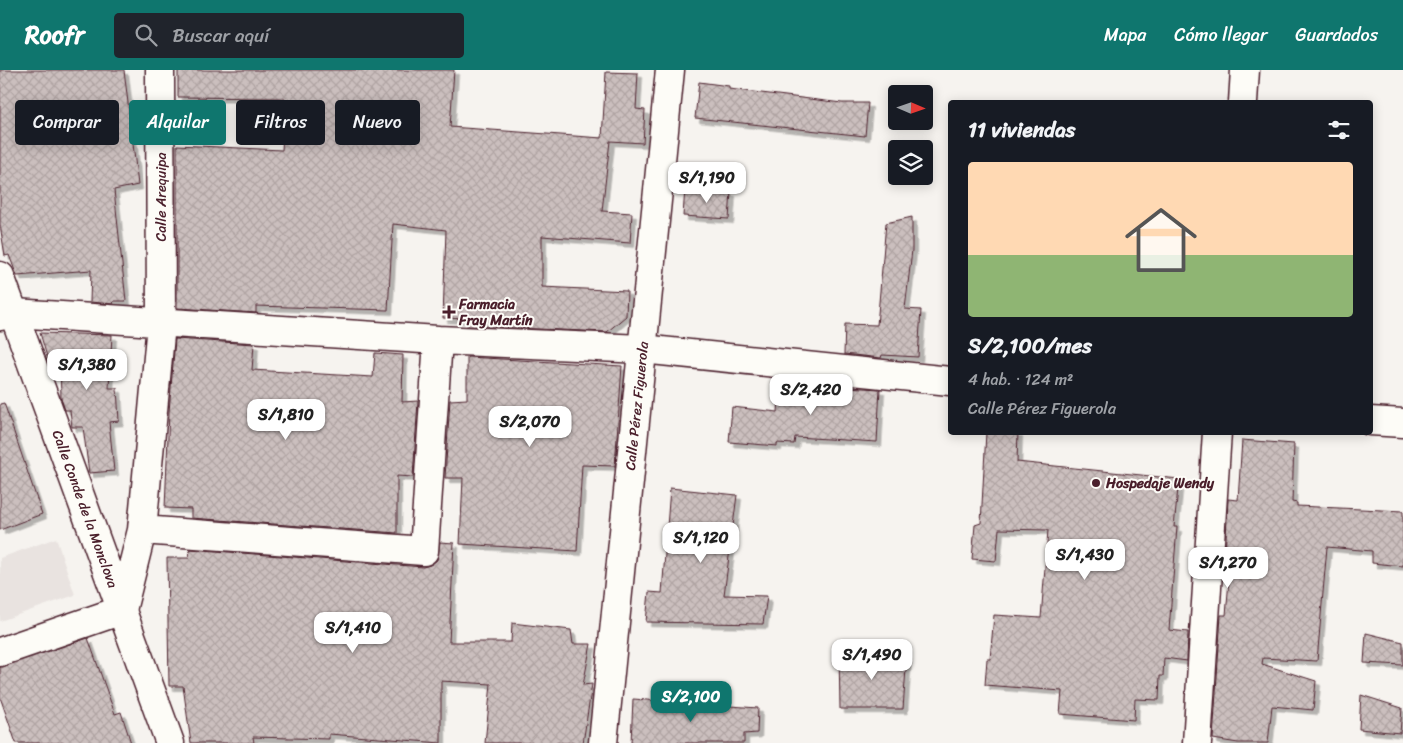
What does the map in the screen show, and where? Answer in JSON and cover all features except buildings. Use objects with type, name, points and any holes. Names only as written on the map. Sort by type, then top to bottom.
[{"type":"street","name":"Calle Arequipa","points":[[122,610],[142,530],[162,324],[160,70]]},
{"type":"street","name":"Calle Pérez Figuerola","points":[[603,743],[670,70]]},
{"type":"street","points":[[1243,100],[1245,70]]},
{"type":"street","name":"Calle Conde de la Monclova","points":[[0,276],[7,315],[122,610],[170,743]]},
{"type":"street","points":[[7,315],[642,350],[948,381]]},
{"type":"street","points":[[142,530],[424,551],[438,340]]},
{"type":"street","points":[[1373,420],[1403,423]]},
{"type":"street","points":[[1197,743],[1217,435]]},
{"type":"street","points":[[0,652],[122,610]]},
{"type":"shaded area","points":[[56,538],[75,595],[0,621],[0,558]]},
{"type":"place","name":"Farmacia Fray Martín","points":[[449,312]]},
{"type":"place","name":"Hospedaje Wendy","points":[[1096,483]]}]
